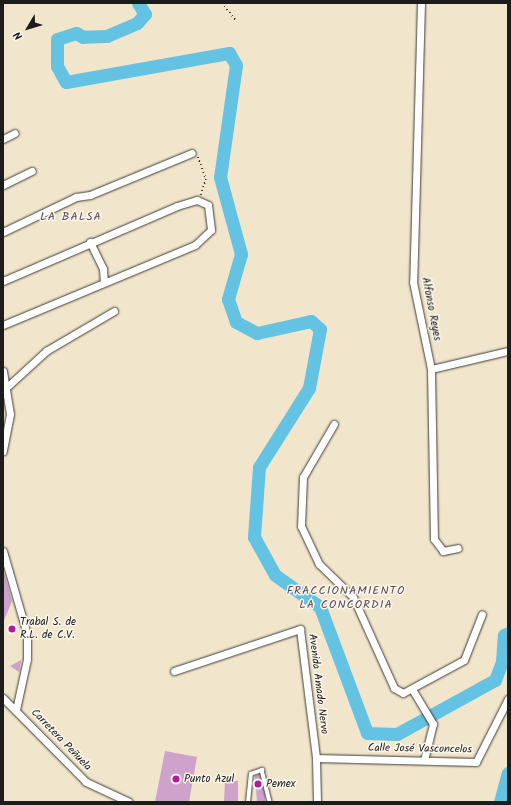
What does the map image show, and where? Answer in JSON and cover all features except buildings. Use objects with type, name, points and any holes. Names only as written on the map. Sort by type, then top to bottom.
[{"type":"street","name":"Alfonso Reyes","points":[[421,3],[412,248],[413,282],[431,368],[434,539],[442,551],[458,548]]},
{"type":"street","points":[[3,139],[15,133]]},
{"type":"street","points":[[3,232],[76,197],[96,193],[192,153]]},
{"type":"street","points":[[3,185],[32,171]]},
{"type":"street","points":[[3,281],[90,242],[197,200],[208,205],[211,230],[204,238],[180,253],[104,282],[3,325]]},
{"type":"street","points":[[90,242],[103,269],[104,282]]},
{"type":"street","points":[[8,386],[46,351],[114,311]]},
{"type":"street","points":[[431,368],[508,351]]},
{"type":"street","points":[[3,371],[8,386],[10,414],[3,451]]},
{"type":"street","points":[[334,424],[303,478],[301,526],[304,539],[319,564],[353,597],[394,688],[403,693],[464,660],[482,614]]},
{"type":"street","points":[[3,551],[27,634],[27,659],[16,710]]},
{"type":"street","name":"Avenida Amado Nervo","points":[[174,671],[300,629],[316,758],[317,802]]},
{"type":"street","points":[[412,689],[433,724],[424,759]]},
{"type":"street","name":"Carretera Peñuela","points":[[3,698],[86,782],[129,802]]},
{"type":"street","name":"Calle José Vasconcelos","points":[[316,758],[424,759],[476,762],[508,699]]},
{"type":"street","points":[[105,792],[115,802]]},
{"type":"lane","points":[[248,802],[251,774],[262,770],[270,802]]},
{"type":"path","points":[[222,3],[236,20]]},
{"type":"path","points":[[192,153],[200,160],[206,179],[197,200]]},
{"type":"waterway","points":[[138,3],[145,14],[137,23],[107,36],[83,37],[76,33],[57,39],[57,66],[66,82],[229,53],[236,65],[220,177],[241,254],[228,299],[236,322],[257,333],[311,321],[320,329],[309,388],[259,467],[254,537],[275,575],[320,607],[367,733],[397,734],[495,680],[502,662],[504,635],[508,633]]},
{"type":"waterway","points":[[500,802],[508,773]]},
{"type":"place","name":"Trabal S. de R.L. de C.V.","points":[[12,629]]},
{"type":"place","name":"Punto Azul","points":[[176,779]]},
{"type":"place","name":"Pemex","points":[[258,784]]},
{"type":"district","name":"LA BALSA","points":[[71,217]]},
{"type":"district","name":"FRACCIONAMIENTO LA CONCORDIA","points":[[346,598]]}]
